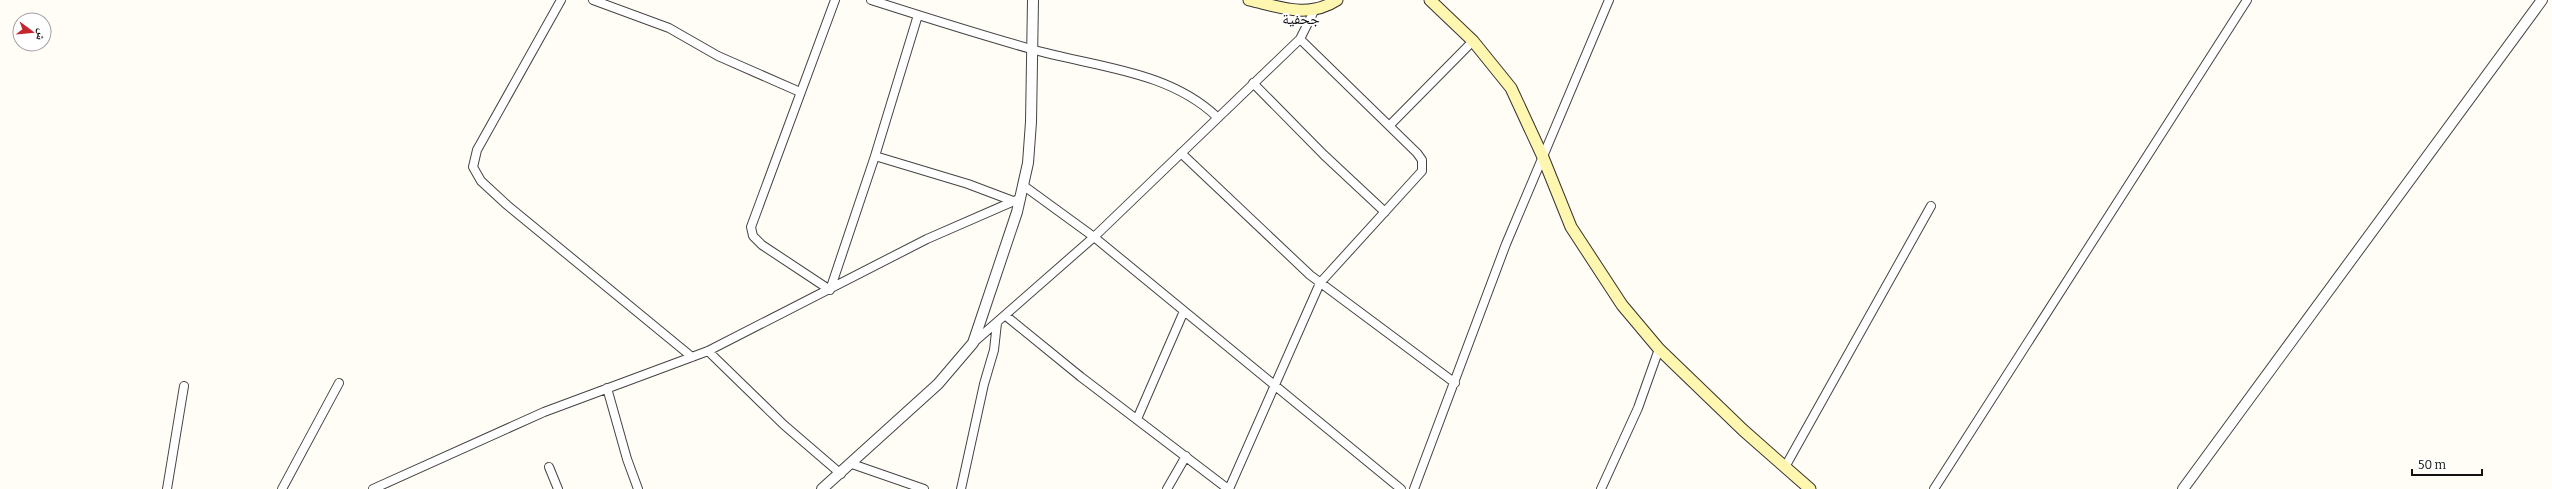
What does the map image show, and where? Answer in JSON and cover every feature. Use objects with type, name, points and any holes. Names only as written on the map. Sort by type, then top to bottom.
[{"type":"main road","points":[[1249,0],[1284,8],[1314,11],[1337,0]]},
{"type":"main road","points":[[1430,0],[1473,41],[1512,88],[1542,155],[1571,227],[1586,253],[1622,305],[1659,349],[1784,467],[1810,489]]},
{"type":"street","points":[[561,0],[477,150],[473,167],[481,181],[507,205],[692,357]]},
{"type":"street","points":[[593,0],[670,28],[718,56],[800,92]]},
{"type":"street","points":[[830,290],[756,241],[751,232],[754,218],[835,0]]},
{"type":"street","points":[[871,0],[1033,50],[1096,64],[1174,87],[1203,104],[1217,117]]},
{"type":"street","points":[[973,344],[1017,200],[1024,186],[1031,122],[1033,0]]},
{"type":"street","points":[[1414,489],[1506,244],[1534,181],[1542,155],[1587,57],[1609,0]]},
{"type":"street","points":[[1934,489],[2247,0]]},
{"type":"street","points":[[2183,489],[2542,0]]},
{"type":"street","points":[[822,489],[841,474],[938,384],[973,344],[1094,237],[1217,117],[1300,39],[1314,11]]},
{"type":"street","points":[[830,290],[875,156],[918,15]]},
{"type":"street","points":[[1006,316],[1081,378],[1137,418],[1228,489],[1320,284],[1422,171],[1424,166],[1417,152],[1300,39]]},
{"type":"street","points":[[1390,125],[1473,41]]},
{"type":"street","points":[[1253,83],[1324,156],[1385,212]]},
{"type":"street","points":[[1181,153],[1293,261],[1320,284],[1455,383]]},
{"type":"street","points":[[875,156],[1017,200]]},
{"type":"street","points":[[1024,186],[1094,237],[1401,489]]},
{"type":"street","points":[[373,489],[544,412],[708,352],[927,239],[1017,200]]},
{"type":"street","points":[[1784,467],[1931,206]]},
{"type":"street","points":[[1137,418],[1184,311]]},
{"type":"street","points":[[961,489],[984,384],[994,350],[998,323]]},
{"type":"street","points":[[1601,489],[1638,408],[1659,349]]},
{"type":"street","points":[[708,352],[784,426],[841,474]]},
{"type":"street","points":[[282,489],[339,383]]},
{"type":"street","points":[[167,489],[184,386]]},
{"type":"street","points":[[607,388],[627,459],[638,489]]},
{"type":"street","points":[[1167,489],[1186,456]]},
{"type":"street","points":[[852,464],[924,489]]},
{"type":"street","points":[[549,467],[558,489]]},
{"type":"district","name":"جحفية","points":[[1301,19]]}]
